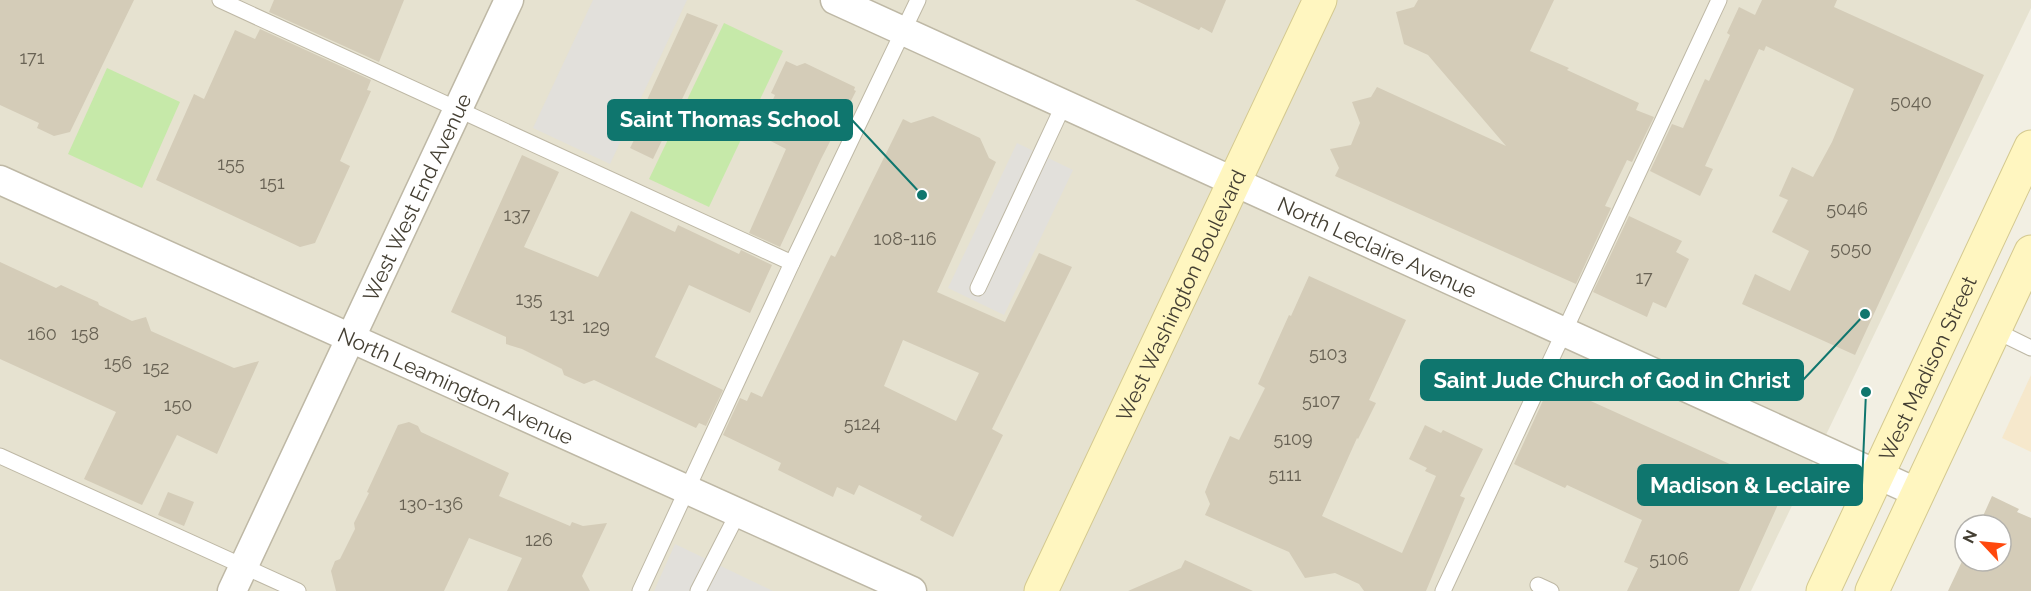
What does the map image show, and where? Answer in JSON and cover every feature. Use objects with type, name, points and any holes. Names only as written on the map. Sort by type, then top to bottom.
[{"type":"main road","name":"West Washington Boulevard","points":[[1041,591],[1320,0]]},
{"type":"main road","name":"West Madison Street","points":[[1823,591],[2031,147]]},
{"type":"main road","points":[[1872,591],[2031,252]]},
{"type":"street","name":"West West End Avenue","points":[[238,579],[509,0]]},
{"type":"street","name":"North Leclaire Avenue","points":[[835,0],[1918,493]]},
{"type":"street","name":"North Leamington Avenue","points":[[0,180],[912,591]]},
{"type":"lane","points":[[220,0],[792,263]]},
{"type":"lane","points":[[640,591],[792,263],[918,0]]},
{"type":"lane","points":[[1443,591],[1719,0]]},
{"type":"lane","points":[[978,288],[1064,104]]},
{"type":"lane","points":[[1994,330],[2031,348]]},
{"type":"lane","points":[[0,456],[238,579],[298,591]]},
{"type":"lane","points":[[698,591],[738,513]]},
{"type":"shaded area","points":[[0,0],[2031,0],[2031,8],[1751,591],[0,591]]},
{"type":"shaded area","points":[[593,0],[687,0],[610,164],[533,128]]},
{"type":"shaded area","points":[[1017,143],[1073,170],[1004,315],[948,288]]},
{"type":"shaded area","points":[[2031,375],[2031,452],[2002,438]]},
{"type":"shaded area","points":[[675,544],[773,591],[654,591]]},
{"type":"green space","points":[[724,23],[783,51],[709,207],[649,179]]},
{"type":"green space","points":[[107,68],[180,102],[142,188],[68,154]]},
{"type":"building","points":[[0,0],[134,0],[70,132],[54,136],[37,128],[39,123],[0,105]]},
{"type":"building","points":[[274,0],[404,0],[379,62],[269,12]]},
{"type":"building","points":[[1135,0],[1226,0],[1212,33],[1201,27],[1199,30]]},
{"type":"building","points":[[1418,0],[1554,0],[1530,51],[1639,103],[1636,110],[1654,117],[1632,162],[1627,160],[1605,206],[1611,208],[1576,284],[1335,176],[1339,168],[1330,149],[1351,145],[1360,123],[1352,102],[1371,97],[1377,87],[1506,146],[1428,55],[1404,44],[1396,12],[1414,7]]},
{"type":"building","points":[[1762,0],[1837,0],[1834,7],[1984,75],[1855,355],[1742,304],[1755,274],[1790,291],[1809,251],[1772,232],[1788,200],[1779,196],[1792,167],[1813,177],[1832,142],[1854,89],[1766,46],[1764,51],[1759,49],[1705,166],[1713,169],[1700,196],[1650,171],[1672,124],[1683,128],[1705,79],[1709,81],[1730,35],[1727,33],[1739,7],[1755,15]]},
{"type":"building","points":[[687,13],[718,25],[653,159],[630,148],[653,102],[647,100]]},
{"type":"building","points":[[260,29],[371,80],[367,90],[371,91],[340,161],[350,166],[315,243],[300,247],[156,180],[194,94],[204,99],[235,30],[255,39]]},
{"type":"building","points":[[786,61],[797,66],[805,63],[855,87],[856,91],[780,247],[749,233],[786,149],[757,134],[775,95],[771,93]]},
{"type":"building","points":[[933,116],[980,138],[989,158],[996,162],[937,292],[1005,322],[1039,253],[1072,267],[992,429],[1003,435],[953,537],[920,520],[922,516],[859,485],[854,495],[837,487],[833,497],[778,470],[781,463],[723,435],[740,398],[747,401],[751,392],[762,397],[831,255],[835,257],[903,119],[911,123]],"holes":[[[903,340],[979,373],[956,421],[884,386]]]},
{"type":"building","points":[[522,155],[559,172],[524,247],[598,277],[631,211],[675,232],[678,225],[739,254],[741,250],[772,265],[750,313],[689,285],[655,357],[723,390],[706,426],[699,423],[696,428],[594,380],[584,384],[564,375],[562,369],[522,349],[506,344],[506,337],[451,312]]},
{"type":"building","points":[[1629,216],[1682,241],[1676,252],[1689,259],[1666,308],[1653,302],[1647,317],[1593,292]]},
{"type":"building","points":[[0,262],[56,288],[61,285],[132,321],[146,317],[151,331],[234,368],[259,361],[217,454],[177,435],[142,505],[84,479],[116,412],[0,359]]},
{"type":"building","points":[[1309,276],[1406,320],[1369,400],[1376,403],[1357,438],[1322,516],[1402,553],[1436,476],[1425,471],[1427,468],[1409,459],[1425,425],[1441,433],[1443,430],[1483,449],[1460,496],[1465,498],[1426,591],[1364,591],[1359,584],[1335,573],[1305,578],[1289,552],[1205,515],[1210,504],[1205,492],[1209,482],[1230,436],[1239,440],[1265,388],[1258,384]]},
{"type":"building","points":[[1551,383],[1785,489],[1739,591],[1627,591],[1638,568],[1624,562],[1642,520],[1567,485],[1565,488],[1514,464]]},
{"type":"building","points":[[409,422],[418,426],[421,432],[509,473],[499,496],[570,526],[572,522],[583,526],[607,523],[582,576],[590,591],[507,591],[522,558],[469,538],[444,591],[336,591],[331,571],[335,561],[340,559],[355,529],[354,523],[398,425]]},
{"type":"building","points":[[168,492],[194,502],[184,526],[158,515]]},
{"type":"building","points":[[1992,496],[2019,509],[2017,512],[2031,518],[2031,591],[1948,591],[1956,573],[2013,573],[2013,513],[1984,513]]},
{"type":"building","points":[[1185,560],[1253,591],[1128,591],[1181,568]]},
{"type":"place","name":"Saint Thomas School","points":[[922,195]]},
{"type":"place","name":"Saint Jude Church of God in Christ","points":[[1865,314]]},
{"type":"place","name":"Madison & Leclaire","points":[[1866,392]]}]
